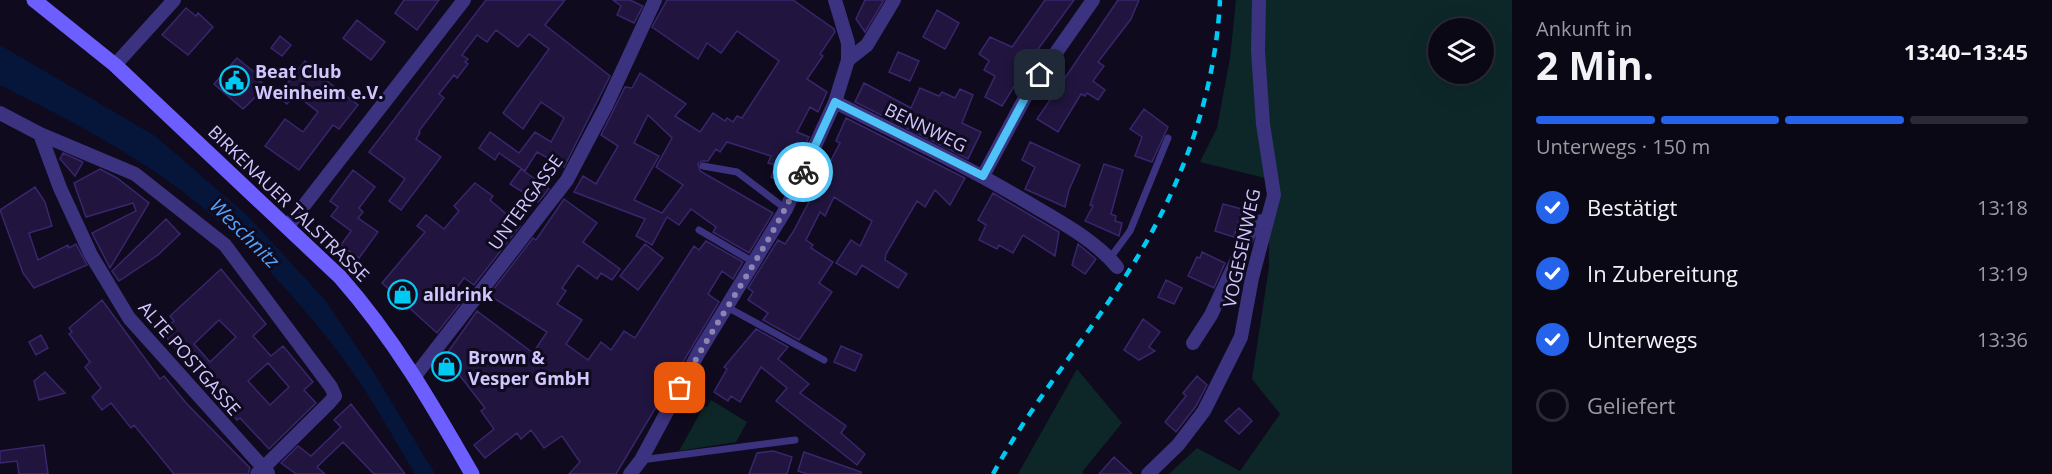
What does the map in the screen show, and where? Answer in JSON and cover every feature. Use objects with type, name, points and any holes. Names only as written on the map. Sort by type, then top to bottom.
[{"type":"main road","name":"BIRKENAUER TALSTRASSE","points":[[34,1],[115,65],[340,277],[370,310],[415,376],[472,474]]},
{"type":"street","points":[[115,65],[174,0]]},
{"type":"street","points":[[288,226],[464,0]]},
{"type":"street","name":"UNTERGASSE","points":[[415,376],[567,180],[606,106],[656,0]]},
{"type":"street","points":[[630,474],[641,460],[699,352],[786,209],[835,102],[848,60],[848,43],[835,0]]},
{"type":"street","points":[[848,60],[867,45],[894,0]]},
{"type":"street","points":[[983,176],[1027,94],[1093,0]]},
{"type":"street","name":"VOGESENWEG","points":[[1148,474],[1178,445],[1204,411],[1241,337],[1266,220],[1274,195],[1263,124],[1258,51],[1259,0]]},
{"type":"street","name":"BENNWEG","points":[[835,102],[983,176],[1068,226],[1113,263]]},
{"type":"street","points":[[0,113],[40,134],[135,174],[225,244],[324,377],[334,396],[263,472]]},
{"type":"street","name":"ALTE POSTGASSE","points":[[40,134],[60,188],[91,255],[129,318],[263,472]]},
{"type":"street","points":[[1192,343],[1212,315],[1254,223],[1266,220]]},
{"type":"lane","points":[[1113,263],[1130,231],[1168,138]]},
{"type":"lane","points":[[704,166],[737,172],[786,209]]},
{"type":"lane","points":[[699,230],[755,263]]},
{"type":"lane","points":[[727,307],[824,360]]},
{"type":"lane","points":[[641,460],[795,440]]},
{"type":"green space","points":[[1236,0],[1512,0],[1512,474],[1169,474],[1197,448],[1240,471],[1280,414],[1252,379],[1269,267],[1269,179],[1200,162],[1217,128],[1230,58]]},
{"type":"green space","points":[[1077,369],[1122,423],[1082,472],[1084,474],[1018,474]]},
{"type":"green space","points":[[711,400],[747,422],[736,442],[679,451],[704,406],[707,407]]},
{"type":"water","name":"Weschnitz","points":[[0,45],[155,136],[247,215],[325,300],[374,373],[435,474],[415,474],[368,395],[328,339],[250,251],[209,213],[161,176],[82,127],[0,85]]},
{"type":"building","points":[[404,0],[439,0],[417,30],[395,13]]},
{"type":"building","points":[[486,0],[565,0],[545,25],[610,76],[564,167],[537,152],[525,171],[499,153],[495,160],[479,148],[490,132],[519,153],[535,132],[551,142],[564,118],[541,102],[523,129],[503,113],[549,49],[529,34],[518,47],[496,30],[487,42],[477,35],[462,55],[468,59],[465,62],[468,64],[457,78],[454,75],[439,94],[444,98],[419,131],[416,139],[441,157],[401,210],[389,201],[405,179],[369,152]]},
{"type":"building","points":[[613,0],[630,0],[643,6],[634,23],[617,15],[621,6]]},
{"type":"building","points":[[667,0],[793,0],[834,29],[835,32],[820,54],[823,56],[807,79],[827,92],[818,112],[810,107],[797,132],[809,137],[787,184],[771,177],[776,165],[768,163],[771,156],[727,142],[720,152],[716,149],[708,161],[698,164],[700,171],[773,213],[749,253],[713,232],[716,227],[691,209],[679,225],[667,217],[652,245],[636,236],[645,219],[574,192],[583,176],[596,184],[618,146],[601,135],[625,87],[632,88],[640,73],[686,104],[675,116],[700,132],[713,113],[725,121],[727,118],[733,122],[737,116],[742,118],[779,61],[737,31],[721,53],[707,43],[698,59],[652,27]],"holes":[[[648,115],[672,138],[656,167],[683,185],[662,213],[634,200],[659,156],[634,143]]]},
{"type":"building","points":[[865,0],[884,0],[865,32],[856,19]]},
{"type":"building","points":[[1045,0],[1074,0],[1033,56],[1002,106],[985,97],[995,76],[984,70],[989,61],[979,54],[990,37],[1012,47]]},
{"type":"building","points":[[1118,0],[1139,0],[1131,19],[1098,62],[1104,66],[1093,81],[1105,90],[1098,100],[1087,93],[1085,96],[1081,94],[1058,132],[1037,119]]},
{"type":"building","points":[[186,8],[196,16],[198,13],[213,27],[188,55],[162,35]]},
{"type":"building","points":[[937,10],[959,23],[945,49],[923,37]]},
{"type":"building","points":[[357,20],[385,42],[371,60],[343,38]]},
{"type":"building","points":[[280,36],[291,45],[282,56],[271,48]]},
{"type":"building","points":[[898,52],[919,61],[910,81],[889,72]]},
{"type":"building","points":[[237,58],[261,78],[259,80],[266,87],[243,109],[214,84]]},
{"type":"building","points":[[305,61],[316,69],[314,71],[358,105],[339,129],[333,125],[299,170],[265,146],[285,119],[303,132],[318,112],[295,94],[287,104],[277,96]]},
{"type":"building","points":[[864,83],[911,108],[920,88],[939,96],[942,92],[955,98],[960,89],[973,95],[962,123],[981,132],[968,159],[855,102]]},
{"type":"building","points":[[1144,109],[1168,127],[1152,162],[1135,156],[1142,137],[1130,129]]},
{"type":"building","points":[[846,118],[965,178],[950,205],[935,190],[925,207],[917,201],[886,254],[885,260],[907,274],[898,288],[862,265],[856,275],[836,263],[851,240],[860,246],[872,221],[834,197],[825,216],[820,212],[806,240],[813,245],[811,248],[833,262],[819,283],[832,292],[799,340],[763,320],[768,313],[748,300],[753,292],[748,288],[778,240],[785,244],[793,232],[840,143],[836,141]]},
{"type":"building","points":[[1030,142],[1080,165],[1069,190],[1065,207],[1025,189],[1035,167],[1022,160]]},
{"type":"building","points":[[63,153],[83,162],[75,176],[60,159]]},
{"type":"building","points":[[1104,164],[1123,170],[1111,214],[1116,216],[1115,221],[1122,223],[1119,236],[1085,221],[1093,206],[1090,205]]},
{"type":"building","points":[[100,169],[117,178],[149,203],[110,268],[92,233],[136,211],[133,203],[86,217],[74,183]]},
{"type":"building","points":[[521,169],[549,189],[538,202],[510,184]]},
{"type":"building","points":[[353,170],[375,187],[359,208],[363,212],[358,218],[378,232],[359,258],[341,245],[351,231],[331,216],[338,207],[330,201]]},
{"type":"building","points":[[475,183],[493,196],[490,200],[520,226],[474,285],[464,278],[453,293],[463,300],[437,333],[382,283],[425,232],[417,226],[426,215],[444,229],[459,211],[454,206]]},
{"type":"building","points":[[35,187],[45,202],[52,226],[29,233],[38,260],[68,245],[69,248],[76,244],[87,265],[34,288],[23,273],[0,210]]},
{"type":"building","points":[[993,193],[1059,232],[1055,256],[1023,235],[1013,253],[999,245],[997,249],[979,240],[986,225],[978,220]]},
{"type":"building","points":[[564,199],[597,223],[583,242],[620,269],[612,280],[601,273],[597,279],[578,265],[562,288],[566,291],[557,304],[582,320],[566,344],[588,360],[601,342],[611,350],[624,331],[635,338],[694,246],[699,250],[706,241],[743,262],[733,279],[722,271],[708,294],[719,302],[616,474],[569,474],[580,462],[562,436],[544,448],[531,430],[521,439],[517,433],[485,458],[474,445],[494,429],[481,411],[485,408],[457,372],[453,377],[438,366],[477,311],[533,353],[547,332],[489,295],[533,238],[536,240]]},
{"type":"building","points":[[1223,204],[1242,209],[1234,237],[1215,231]]},
{"type":"building","points":[[166,219],[180,234],[158,255],[119,281],[112,271]]},
{"type":"building","points":[[645,244],[663,258],[638,290],[620,276]]},
{"type":"building","points":[[1078,244],[1096,259],[1085,274],[1072,265]]},
{"type":"building","points":[[1202,252],[1225,263],[1214,288],[1188,276]]},
{"type":"building","points":[[221,269],[266,324],[253,336],[271,356],[283,346],[313,382],[304,390],[316,403],[269,449],[240,418],[237,420],[161,331],[174,321],[170,316]],"holes":[[[219,320],[236,337],[210,362],[194,344]],[[268,363],[289,387],[270,405],[248,381]]]},
{"type":"building","points":[[1166,280],[1182,288],[1174,304],[1158,297]]},
{"type":"building","points":[[102,300],[160,379],[164,376],[187,404],[250,468],[248,474],[174,474],[134,425],[131,428],[111,403],[102,410],[92,397],[101,388],[85,367],[90,362],[69,334],[72,332],[69,328]]},
{"type":"building","points":[[1143,319],[1160,332],[1149,347],[1155,351],[1139,360],[1124,350]]},
{"type":"building","points":[[756,329],[788,347],[778,359],[809,384],[800,393],[846,426],[841,433],[865,454],[857,465],[776,401],[787,388],[761,367],[740,402],[731,396],[728,401],[714,392],[727,369],[724,367]]},
{"type":"building","points":[[41,335],[48,348],[36,355],[29,342]]},
{"type":"building","points":[[841,346],[862,355],[855,371],[834,362]]},
{"type":"building","points":[[45,372],[65,393],[39,400],[34,381]]},
{"type":"building","points":[[1197,376],[1207,385],[1196,406],[1176,432],[1165,422],[1186,396],[1183,393]]},
{"type":"building","points":[[351,404],[405,474],[374,474],[343,442],[317,467],[325,474],[296,474],[281,463],[298,446],[311,456],[341,427],[334,420]]},
{"type":"building","points":[[1239,408],[1252,421],[1239,434],[1225,421]]},
{"type":"building","points":[[44,445],[48,474],[19,474],[17,461],[0,463],[0,451]]},
{"type":"building","points":[[773,451],[792,457],[787,474],[749,474],[757,453]]},
{"type":"building","points":[[804,452],[861,472],[861,474],[807,474],[798,471]]},
{"type":"building","points":[[1114,457],[1132,474],[1099,474]]},
{"type":"railway","points":[[993,474],[1040,399],[1109,302],[1162,213],[1191,144],[1202,109],[1217,37],[1220,0]]},
{"type":"way so far","points":[[680,388],[699,352],[786,209],[803,172]]},
{"type":"place","name":"Beat Club Weinheim e.V.","points":[[234,81]]},
{"type":"place","name":"alldrink","points":[[402,294]]},
{"type":"place","name":"Brown & Vesper GmbH","points":[[447,367]]},
{"type":"route","points":[[803,172],[835,102],[983,176],[1027,94],[1040,75]]}]
